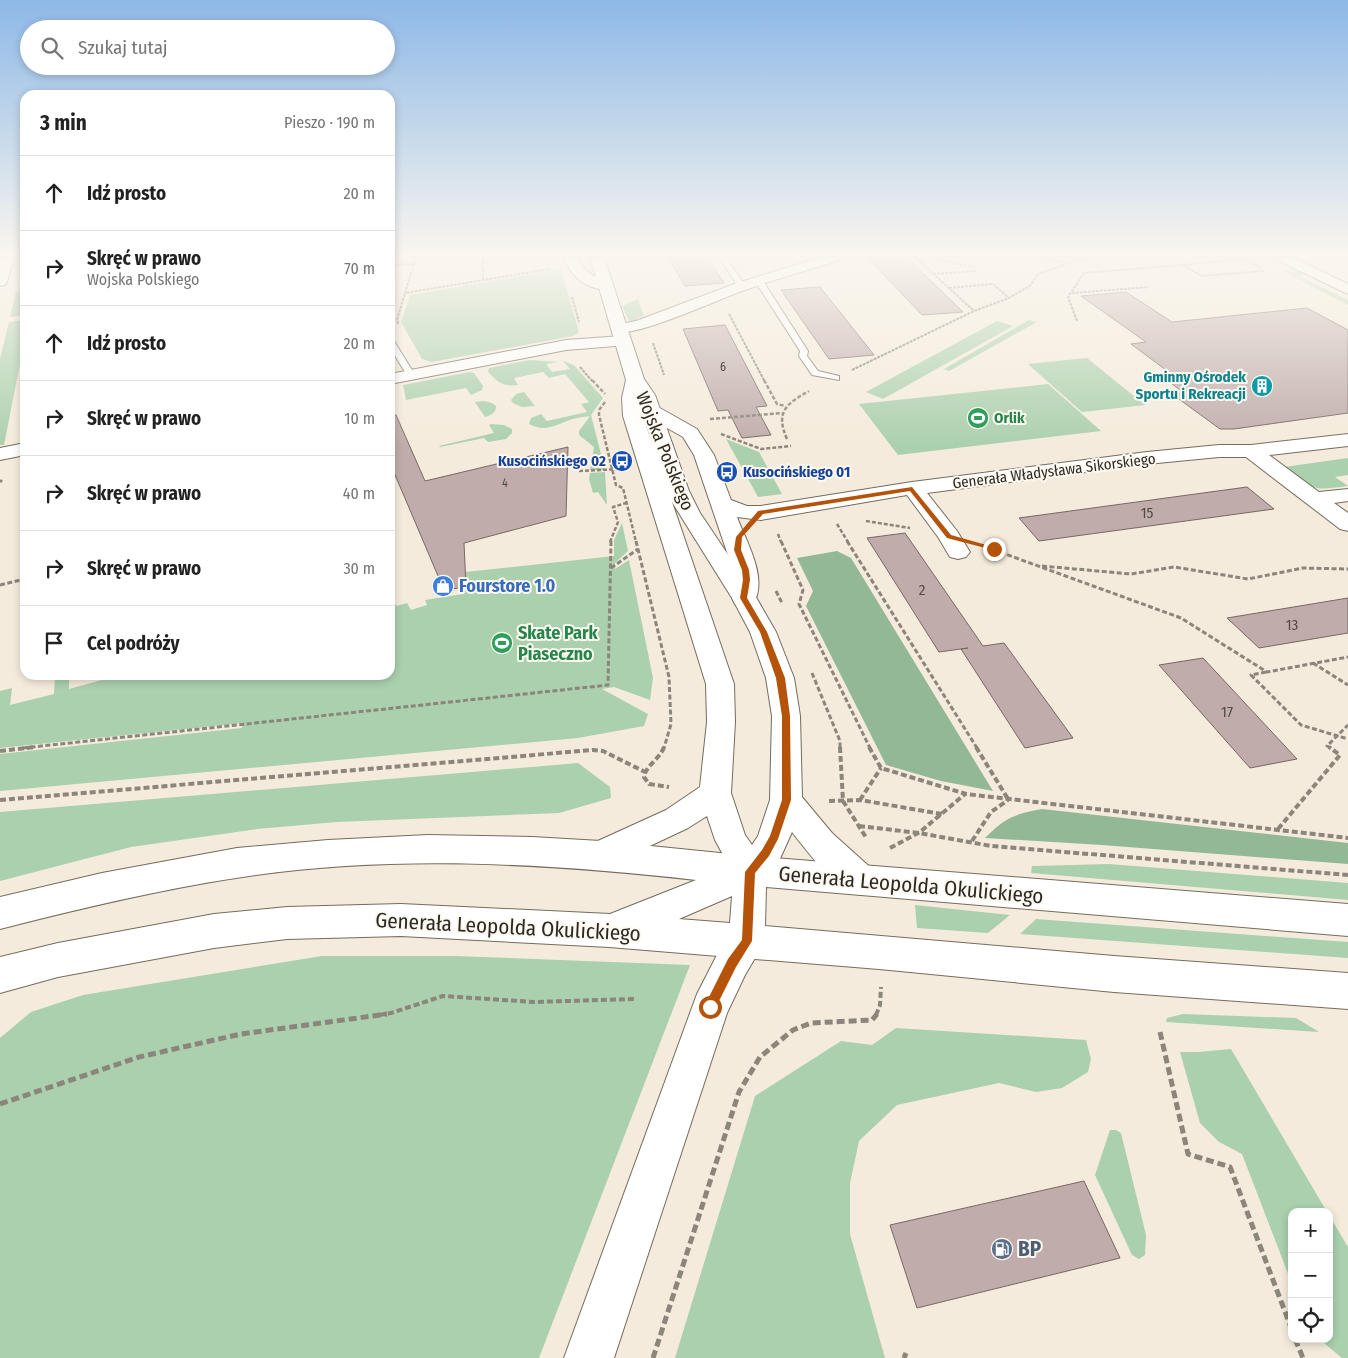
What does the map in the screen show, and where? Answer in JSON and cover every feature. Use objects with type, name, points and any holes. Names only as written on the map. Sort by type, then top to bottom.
[{"type":"street","name":"Wojska Polskiego","points":[[616,320],[635,380],[646,395],[678,491],[763,632],[780,678],[786,716],[786,800],[766,853],[750,872],[731,840],[715,792],[721,722],[720,684],[633,416],[631,398],[635,380]]},
{"type":"street","points":[[395,378],[620,335],[650,320]]},
{"type":"street","points":[[651,412],[675,423],[690,433],[704,455],[745,570],[744,598]]},
{"type":"street","name":"Generała Władysława Sikorskiego","points":[[721,504],[745,512],[760,513],[912,488],[1148,458],[1220,451],[1251,451],[1348,440]]},
{"type":"street","points":[[0,454],[20,450]]},
{"type":"street","points":[[1251,451],[1348,524]]},
{"type":"street","points":[[912,488],[954,544]]},
{"type":"street","points":[[1315,499],[1348,495]]},
{"type":"street","points":[[737,545],[739,537],[760,513]]},
{"type":"street","points":[[601,856],[677,819],[715,792]]},
{"type":"street","points":[[786,800],[828,853],[860,880]]},
{"type":"street","name":"Generała Leopolda Okulickiego","points":[[0,913],[112,886],[237,863],[328,854],[428,849],[532,851],[601,856],[750,872],[1348,920]]},
{"type":"street","points":[[589,1358],[714,997],[732,963],[747,941],[750,872],[709,891],[609,930]]},
{"type":"street","name":"Generała Leopolda Okulickiego","points":[[0,975],[58,960],[205,933],[288,923],[401,920],[609,930],[1114,974],[1348,990]]},
{"type":"lane","points":[[784,320],[804,351],[803,356],[815,373],[836,378]]},
{"type":"lane","points":[[395,349],[411,375]]},
{"type":"path","points":[[579,320],[580,327]]},
{"type":"path","points":[[787,439],[782,425],[782,413],[785,406],[797,397],[956,320]]},
{"type":"path","points":[[707,420],[782,413]]},
{"type":"path","points":[[715,432],[761,449],[791,446]]},
{"type":"path","points":[[579,471],[608,471]]},
{"type":"path","points":[[623,488],[669,678],[671,724],[662,754],[645,772],[644,777],[645,781],[649,784],[662,787]]},
{"type":"path","points":[[0,751],[608,685],[610,542],[618,522],[613,507],[626,503]]},
{"type":"path","points":[[862,520],[954,544],[994,549],[1181,618],[1267,672]]},
{"type":"path","points":[[837,523],[1008,800]]},
{"type":"path","points":[[774,532],[777,534],[802,590],[799,604],[866,742],[881,768],[966,794],[1348,838]]},
{"type":"path","points":[[610,569],[638,549]]},
{"type":"path","points":[[1039,566],[1131,574],[1174,567],[1190,568],[1248,579],[1303,568],[1348,569]]},
{"type":"path","points":[[0,585],[20,580]]},
{"type":"path","points":[[1348,657],[1252,675],[1301,725],[1348,739]]},
{"type":"path","points":[[1313,663],[1348,685]]},
{"type":"path","points":[[1278,830],[1340,756],[1327,746],[1339,737],[1348,725]]},
{"type":"path","points":[[0,800],[594,750],[603,752],[645,772]]},
{"type":"path","points":[[860,800],[881,768]]},
{"type":"path","points":[[887,849],[902,844],[919,833],[966,794]]},
{"type":"path","points":[[868,842],[843,801],[860,800],[942,814]]},
{"type":"path","points":[[972,841],[991,812],[1008,800]]},
{"type":"path","points":[[859,826],[972,841],[991,846],[1348,875]]},
{"type":"path","points":[[653,1358],[739,1092],[760,1057],[793,1030],[811,1023],[872,1020],[881,1005],[881,987]]},
{"type":"path","points":[[0,1104],[139,1057],[241,1034],[391,1013],[442,996],[534,1002],[635,999]]},
{"type":"path","points":[[1160,1032],[1188,1154],[1230,1167],[1288,1319]]},
{"type":"path","points":[[1296,1343],[1302,1358]]},
{"type":"green space","points":[[402,320],[576,320],[579,332],[573,336],[432,362],[422,359]]},
{"type":"green space","points":[[1028,320],[1037,322],[949,371],[944,369]]},
{"type":"green space","points":[[20,321],[20,363],[4,445],[0,445],[0,359],[9,322]]},
{"type":"green space","points":[[997,321],[1013,326],[883,399],[866,392]]},
{"type":"green space","points":[[1087,358],[1145,405],[1082,412],[1028,364]]},
{"type":"green space","points":[[530,360],[559,362],[546,364],[552,372],[570,369],[563,361],[574,365],[603,398],[591,415],[605,470],[590,470],[594,447],[579,435],[579,431],[590,416],[544,428],[529,424],[531,418],[541,414],[547,421],[587,412],[581,404],[589,402],[565,374],[549,378],[543,372],[514,378],[518,385],[508,385],[501,383],[488,372],[489,368]]},
{"type":"green space","points":[[470,372],[474,373],[483,386],[482,390],[471,395],[466,388],[406,400],[403,385]]},
{"type":"green space","name":"Orlik","points":[[1048,384],[1101,431],[898,455],[859,404]]},
{"type":"green space","points":[[524,392],[535,406],[522,407],[513,403],[511,400],[516,394]]},
{"type":"green space","points":[[484,401],[496,406],[494,412],[485,417],[475,402]]},
{"type":"green space","points":[[489,425],[504,425],[512,429],[512,433],[506,439],[488,442],[484,438],[439,446],[494,433]]},
{"type":"green space","points":[[726,439],[759,452],[782,494],[758,497]]},
{"type":"green space","points":[[1348,458],[1348,475],[1335,477],[1348,486],[1313,487],[1284,467]]},
{"type":"green space","points":[[605,472],[607,505],[598,492],[593,493],[589,479],[590,473]]},
{"type":"green space","points":[[622,523],[628,551],[615,563],[615,569],[629,560],[653,678],[650,700],[614,687],[602,689],[648,714],[644,726],[578,738],[0,791],[0,754],[242,728],[243,723],[0,748],[0,691],[12,688],[10,705],[54,694],[55,680],[69,680],[69,689],[102,680],[395,680],[395,604],[396,606],[407,603],[411,610],[427,605],[425,600],[463,594],[465,572],[614,556],[614,540]]},
{"type":"green space","points":[[837,551],[851,558],[993,791],[941,781],[886,765],[806,606],[813,591],[797,558]]},
{"type":"green space","points":[[578,763],[610,787],[611,798],[559,813],[337,822],[257,829],[131,847],[0,881],[0,812]]},
{"type":"green space","points":[[1042,809],[1348,843],[1348,864],[985,838],[1004,821],[1024,813]]},
{"type":"green space","points":[[1109,864],[1348,883],[1348,900],[1031,873],[1032,866]]},
{"type":"green space","points":[[915,905],[1010,915],[988,933],[917,928]]},
{"type":"green space","points":[[1036,919],[1348,942],[1348,958],[1020,934]]},
{"type":"green space","points":[[322,956],[455,956],[690,965],[539,1358],[0,1358],[0,1038],[31,1012],[83,995]]},
{"type":"green space","points":[[1183,1014],[1296,1018],[1319,1032],[1166,1022],[1167,1018]]},
{"type":"green space","points":[[896,1028],[1086,1040],[1091,1059],[1088,1072],[1062,1088],[1036,1092],[999,1083],[897,1105],[859,1141],[850,1183],[850,1234],[885,1358],[675,1358],[755,1096],[841,1041],[872,1045]]},
{"type":"green space","points":[[1231,1049],[1325,1208],[1288,1208],[1288,1274],[1242,1154],[1219,1142],[1200,1123],[1180,1052]]},
{"type":"green space","points":[[1110,1130],[1116,1130],[1121,1133],[1146,1235],[1145,1255],[1139,1259],[1132,1255],[1095,1175]]},
{"type":"green space","points":[[1333,1222],[1348,1247],[1348,1358],[1342,1358],[1324,1343],[1333,1343]]},
{"type":"building","points":[[802,320],[847,320],[874,355],[829,359]]},
{"type":"building","points":[[1115,320],[1170,320],[1172,322],[1330,320],[1348,330],[1348,413],[1234,429],[1220,429],[1172,394],[1184,393],[1167,380],[1178,379],[1131,344],[1146,342]]},
{"type":"building","points":[[725,325],[767,406],[756,407],[771,435],[742,438],[728,410],[718,411],[683,329]]},
{"type":"building","points":[[395,415],[425,481],[568,447],[566,516],[464,543],[466,587],[444,590],[395,475]]},
{"type":"building","points":[[1247,487],[1274,509],[1039,541],[1019,518]]},
{"type":"building","points":[[905,533],[983,646],[1004,643],[1073,738],[1025,748],[961,649],[968,648],[939,652],[867,538]]},
{"type":"building","points":[[1348,598],[1348,633],[1259,648],[1227,618]]},
{"type":"building","points":[[1203,658],[1297,759],[1250,768],[1159,665]]},
{"type":"building","points":[[1084,1181],[1120,1258],[917,1308],[890,1225]]},
{"type":"place","name":"Gminny Ośrodek Sportu i Rekreacji","points":[[1262,386]]},
{"type":"place","name":"Orlik","points":[[978,418]]},
{"type":"place","name":"Kusocińskiego 02","points":[[622,461]]},
{"type":"place","name":"Kusocińskiego 01","points":[[727,472]]},
{"type":"place","name":"Fourstore 1.0","points":[[443,586]]},
{"type":"place","name":"Skate Park Piaseczno","points":[[502,643]]},
{"type":"place","name":"BP","points":[[1002,1249]]},
{"type":"route","points":[[710,1007],[732,963],[747,941],[750,872],[766,853],[786,800],[786,716],[780,678],[763,632],[744,598],[746,580],[745,570],[737,550],[739,537],[760,513],[912,488],[949,536],[994,549]]}]
